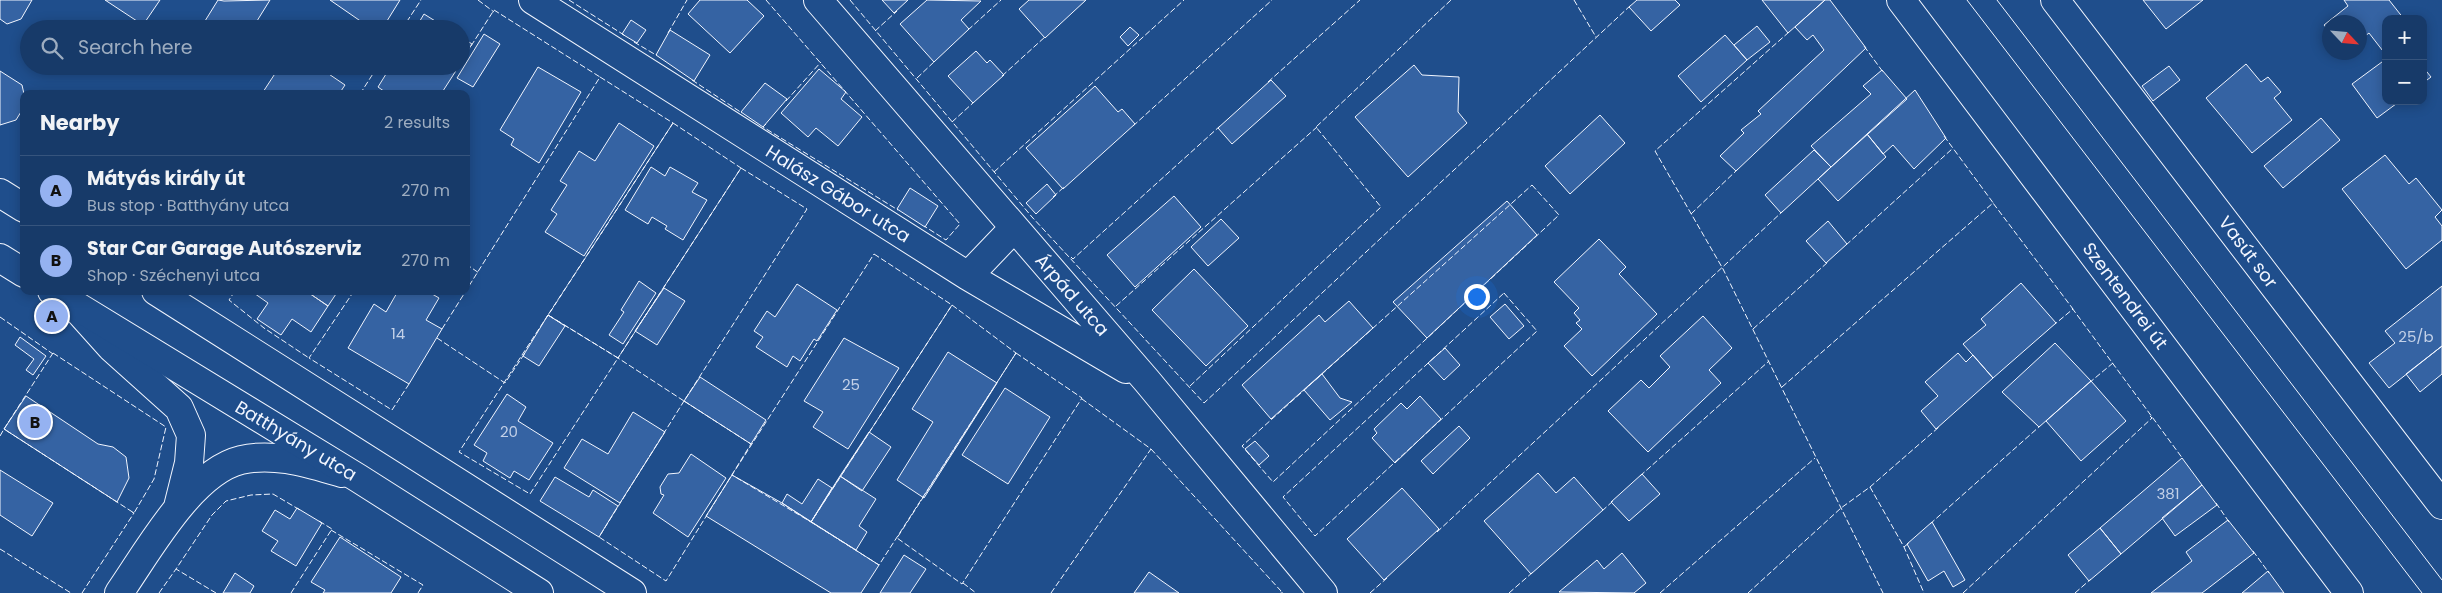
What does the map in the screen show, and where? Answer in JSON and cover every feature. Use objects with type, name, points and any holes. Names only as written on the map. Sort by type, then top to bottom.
[{"type":"street","name":"Halász Gábor utca","points":[[533,0],[968,276],[1147,381]]},
{"type":"street","name":"Árpád utca","points":[[818,0],[1147,381],[1323,593]]},
{"type":"street","name":"Szentendrei út","points":[[1901,0],[2349,593]]},
{"type":"street","name":"Vasút sor","points":[[2055,0],[2442,505]]},
{"type":"street","points":[[0,193],[20,206]]},
{"type":"street","points":[[968,276],[1014,228]]},
{"type":"street","points":[[0,258],[20,270]]},
{"type":"street","name":"Batthyány utca","points":[[58,295],[358,478],[539,593]]},
{"type":"street","points":[[162,295],[632,593]]},
{"type":"street","points":[[74,306],[111,347],[179,408],[191,435],[189,463],[178,507]]},
{"type":"street","points":[[119,593],[178,507],[214,474],[241,460],[297,460],[358,478]]},
{"type":"building","points":[[0,0],[32,0],[21,19],[7,24],[0,19]]},
{"type":"building","points":[[105,0],[160,0],[146,20],[135,20]]},
{"type":"building","points":[[218,0],[270,0],[258,20],[206,20]]},
{"type":"building","points":[[330,0],[400,0],[388,20],[359,20]]},
{"type":"building","points":[[700,0],[747,0],[764,16],[730,53],[688,14]]},
{"type":"building","points":[[882,0],[908,0],[894,13]]},
{"type":"building","points":[[927,0],[981,1],[961,20],[969,29],[934,62],[900,24]]},
{"type":"building","points":[[1029,0],[1086,0],[1045,38],[1019,9]]},
{"type":"building","points":[[1637,0],[1675,0],[1680,5],[1651,31],[1629,7]]},
{"type":"building","points":[[1762,0],[1825,0],[1788,33]]},
{"type":"building","points":[[1825,0],[1830,0],[1866,48],[1736,171],[1720,156],[1744,133],[1741,130],[1761,114],[1758,111],[1824,50],[1813,35],[1807,40],[1795,27]]},
{"type":"building","points":[[2143,0],[2203,0],[2166,29]]},
{"type":"building","points":[[2344,0],[2389,0],[2401,15],[2382,15],[2382,50],[2369,33],[2367,35],[2367,15],[2337,15],[2348,6]]},
{"type":"building","points":[[424,14],[434,20],[420,20]]},
{"type":"building","points":[[631,20],[646,30],[637,43],[622,34]]},
{"type":"building","points":[[1757,26],[1770,42],[1747,60],[1734,45]]},
{"type":"building","points":[[1130,27],[1139,35],[1128,46],[1120,37]]},
{"type":"building","points":[[670,30],[710,55],[694,81],[656,55]]},
{"type":"building","points":[[484,34],[500,44],[473,87],[457,78],[459,75],[470,75],[470,57]]},
{"type":"building","points":[[1725,35],[1747,60],[1701,102],[1678,76]]},
{"type":"building","points":[[976,51],[987,63],[990,60],[1004,75],[973,103],[948,76]]},
{"type":"building","points":[[2382,62],[2382,105],[2395,105],[2377,118],[2352,84]]},
{"type":"building","points":[[2246,64],[2261,82],[2268,77],[2281,92],[2274,98],[2292,120],[2252,153],[2206,98]]},
{"type":"building","points":[[1414,65],[1422,75],[1459,77],[1458,112],[1467,123],[1408,177],[1355,117]]},
{"type":"building","points":[[2169,66],[2180,80],[2153,101],[2142,86]]},
{"type":"building","points":[[538,67],[581,92],[539,163],[511,145],[514,139],[500,130]]},
{"type":"building","points":[[819,69],[846,92],[841,99],[862,117],[838,146],[816,128],[808,137],[781,113]]},
{"type":"building","points":[[1882,70],[1907,99],[1831,167],[1811,146],[1871,94],[1863,86]]},
{"type":"building","points":[[0,71],[22,85],[23,90],[20,90],[20,114],[16,120],[0,125]]},
{"type":"building","points":[[2427,72],[2431,77],[2427,80]]},
{"type":"building","points":[[274,75],[330,75],[345,85],[342,90],[264,90]]},
{"type":"building","points":[[385,75],[453,75],[444,90],[382,90],[378,87]]},
{"type":"building","points":[[1271,80],[1286,96],[1232,144],[1218,128]]},
{"type":"building","points":[[765,83],[787,99],[763,127],[741,112]]},
{"type":"building","points":[[1095,86],[1118,112],[1122,109],[1135,124],[1063,189],[1026,148]]},
{"type":"building","points":[[1915,90],[1946,138],[1914,169],[1893,145],[1883,154],[1867,134]]},
{"type":"building","points":[[1600,115],[1625,143],[1570,194],[1545,166]]},
{"type":"building","points":[[2321,118],[2340,140],[2283,188],[2264,166]]},
{"type":"building","points":[[619,123],[654,146],[584,256],[545,232],[557,214],[551,210],[567,185],[560,181],[579,151],[595,161]]},
{"type":"building","points":[[1867,134],[1886,157],[1838,201],[1818,179]]},
{"type":"building","points":[[1814,150],[1831,167],[1781,213],[1765,195]]},
{"type":"building","points":[[2385,155],[2409,184],[2416,178],[2442,210],[2435,217],[2442,226],[2442,240],[2406,269],[2342,189]]},
{"type":"building","points":[[651,167],[665,176],[670,167],[698,183],[692,192],[707,200],[683,240],[665,229],[667,226],[652,217],[648,224],[625,210]]},
{"type":"building","points":[[1047,184],[1056,195],[1036,214],[1026,203]]},
{"type":"building","points":[[910,188],[938,206],[925,227],[897,209]]},
{"type":"building","points":[[1174,196],[1201,227],[1135,287],[1107,255]]},
{"type":"building","points":[[1507,201],[1537,235],[1427,338],[1393,302]]},
{"type":"building","points":[[1221,219],[1239,238],[1208,266],[1191,247]]},
{"type":"building","points":[[1828,221],[1847,244],[1826,263],[1806,241]]},
{"type":"building","points":[[1599,239],[1626,267],[1619,274],[1657,314],[1592,376],[1564,346],[1582,329],[1576,323],[1580,320],[1574,313],[1579,308],[1554,282]]},
{"type":"building","points":[[1194,269],[1248,326],[1206,366],[1152,310]]},
{"type":"building","points":[[639,281],[656,293],[623,344],[609,335],[624,312],[621,310]]},
{"type":"building","points":[[2021,283],[2056,323],[1993,378],[1963,344],[1986,325],[1981,319]]},
{"type":"building","points":[[797,284],[837,310],[817,341],[814,339],[800,361],[793,356],[787,367],[756,347],[763,337],[754,331],[767,311],[775,317]]},
{"type":"building","points":[[2442,286],[2442,346],[2389,388],[2369,363],[2395,343],[2385,331]]},
{"type":"building","points":[[664,288],[685,301],[657,345],[635,331]]},
{"type":"building","points":[[257,295],[312,295],[328,306],[311,332],[292,319],[281,335],[257,319],[268,303]]},
{"type":"building","points":[[312,295],[335,295],[328,306]]},
{"type":"building","points":[[396,295],[434,295],[439,298],[426,320],[442,329],[409,384],[348,348],[374,304],[386,312]]},
{"type":"building","points":[[1349,301],[1373,328],[1271,419],[1242,385],[1319,315],[1325,322]]},
{"type":"building","points":[[1505,304],[1524,326],[1509,339],[1490,317]]},
{"type":"building","points":[[548,315],[565,326],[539,366],[523,356]]},
{"type":"building","points":[[1703,316],[1732,348],[1709,370],[1721,383],[1648,452],[1608,411],[1641,380],[1649,388],[1670,367],[1660,356]]},
{"type":"building","points":[[20,337],[46,356],[33,375],[26,370],[34,359],[15,345]]},
{"type":"building","points":[[844,338],[899,368],[848,449],[813,427],[823,412],[804,401]]},
{"type":"building","points":[[2055,343],[2091,381],[2039,427],[2002,392]]},
{"type":"building","points":[[2442,346],[2442,374],[2420,392],[2406,374]]},
{"type":"building","points":[[1445,348],[1460,365],[1444,380],[1428,363]]},
{"type":"building","points":[[948,352],[997,383],[924,498],[897,480],[933,422],[912,409]]},
{"type":"building","points":[[1958,353],[1966,362],[1973,355],[1993,378],[1936,429],[1921,411],[1938,396],[1925,382]]},
{"type":"building","points":[[1322,374],[1340,398],[1352,402],[1330,420],[1304,390]]},
{"type":"building","points":[[700,377],[766,420],[751,444],[684,401]]},
{"type":"building","points":[[2091,381],[2126,421],[2081,461],[2046,421]]},
{"type":"building","points":[[1005,388],[1050,417],[1008,484],[962,455]]},
{"type":"building","points":[[507,394],[526,407],[518,421],[553,443],[529,480],[514,471],[510,478],[483,461],[487,453],[474,445]]},
{"type":"building","points":[[26,396],[98,444],[113,447],[126,457],[129,478],[117,502],[4,429]]},
{"type":"building","points":[[1420,396],[1441,419],[1395,463],[1372,438],[1377,433],[1374,429],[1401,403],[1407,409]]},
{"type":"building","points":[[633,412],[665,432],[620,503],[564,468],[582,439],[608,454]]},
{"type":"building","points":[[1459,426],[1470,438],[1433,474],[1421,461]]},
{"type":"building","points":[[869,432],[891,447],[862,491],[840,476]]},
{"type":"building","points":[[1255,441],[1269,456],[1259,465],[1245,449]]},
{"type":"building","points":[[691,454],[726,478],[688,537],[653,513],[664,495],[661,494],[660,487],[668,474],[679,473]]},
{"type":"building","points":[[2182,458],[2202,485],[2121,554],[2100,528]]},
{"type":"building","points":[[0,470],[53,503],[32,536],[0,515]]},
{"type":"building","points":[[1538,473],[1556,493],[1574,477],[1603,510],[1531,574],[1484,521]]},
{"type":"building","points":[[1642,474],[1660,494],[1629,521],[1611,502]]},
{"type":"building","points":[[732,475],[782,503],[879,565],[861,593],[831,593],[706,516]]},
{"type":"building","points":[[840,476],[876,499],[859,526],[867,532],[856,550],[811,522]]},
{"type":"building","points":[[555,477],[589,497],[593,490],[618,506],[599,537],[540,501]]},
{"type":"building","points":[[818,479],[832,488],[811,522],[782,503],[787,494],[802,504]]},
{"type":"building","points":[[2202,485],[2217,505],[2175,536],[2162,518]]},
{"type":"building","points":[[1402,488],[1439,529],[1384,580],[1347,539]]},
{"type":"building","points":[[297,508],[322,523],[296,566],[271,551],[278,541],[262,531],[275,510],[290,519]]},
{"type":"building","points":[[2228,520],[2254,553],[2202,593],[2151,593],[2192,561],[2186,552]]},
{"type":"building","points":[[1932,522],[1965,580],[1953,587],[1944,571],[1928,581],[1907,544]]},
{"type":"building","points":[[2100,528],[2121,554],[2089,581],[2068,555]]},
{"type":"building","points":[[340,537],[401,577],[391,593],[323,593],[325,590],[311,582]]},
{"type":"building","points":[[1622,553],[1646,583],[1634,593],[1559,592],[1597,560],[1604,569]]},
{"type":"building","points":[[904,555],[926,569],[910,593],[880,593]]},
{"type":"building","points":[[2268,571],[2284,593],[2242,593]]},
{"type":"building","points":[[1149,572],[1179,593],[1134,593]]},
{"type":"building","points":[[235,573],[254,586],[250,593],[223,593]]},
{"type":"tram line","points":[[1967,0],[2422,593]]},
{"type":"tram line","points":[[1997,0],[2442,580]]},
{"type":"fence","points":[[408,20],[421,0]]},
{"type":"fence","points":[[478,0],[494,12]]},
{"type":"fence","points":[[569,0],[624,35]]},
{"type":"fence","points":[[668,33],[687,0]]},
{"type":"fence","points":[[766,0],[960,224],[946,240],[924,226]]},
{"type":"fence","points":[[850,0],[1032,217],[1204,403],[1631,5]]},
{"type":"fence","points":[[968,30],[1001,0]]},
{"type":"fence","points":[[994,172],[1184,0]]},
{"type":"fence","points":[[1133,126],[1272,0]]},
{"type":"fence","points":[[1268,82],[1360,0]]},
{"type":"fence","points":[[1190,386],[1381,207],[1316,127],[1451,0]]},
{"type":"fence","points":[[1574,0],[1596,37]]},
{"type":"fence","points":[[471,46],[494,10],[600,77]]},
{"type":"fence","points":[[875,31],[897,11]]},
{"type":"fence","points":[[1789,32],[1655,151],[1723,269],[1883,593]]},
{"type":"fence","points":[[1002,76],[1046,36]]},
{"type":"fence","points":[[634,42],[657,54]]},
{"type":"fence","points":[[1864,46],[1883,72]]},
{"type":"fence","points":[[917,78],[935,61]]},
{"type":"fence","points":[[786,101],[821,62]]},
{"type":"fence","points":[[363,90],[372,75]]},
{"type":"fence","points":[[470,284],[600,77],[673,123],[547,317]]},
{"type":"fence","points":[[692,80],[742,113]]},
{"type":"fence","points":[[952,122],[974,102]]},
{"type":"fence","points":[[673,123],[741,168],[618,358],[548,315],[673,123]]},
{"type":"fence","points":[[766,124],[763,127],[898,210]]},
{"type":"fence","points":[[1071,257],[1073,259],[1220,126]]},
{"type":"fence","points":[[1116,306],[1317,127]]},
{"type":"fence","points":[[1944,136],[1994,204]]},
{"type":"fence","points":[[1846,245],[1952,149]]},
{"type":"fence","points":[[741,168],[807,209],[684,401],[618,358],[741,168]]},
{"type":"fence","points":[[1691,214],[1738,169]]},
{"type":"fence","points":[[1532,185],[1559,215],[1273,482],[1242,446],[1532,185]]},
{"type":"fence","points":[[1053,197],[1064,187]]},
{"type":"fence","points":[[1782,387],[1993,203],[2073,309],[2055,324]]},
{"type":"fence","points":[[1437,532],[1783,211]]},
{"type":"fence","points":[[874,254],[952,305],[811,522],[732,475],[874,254]]},
{"type":"fence","points":[[1753,329],[1828,262]]},
{"type":"fence","points":[[470,267],[479,273]]},
{"type":"fence","points":[[1504,293],[1537,331],[1315,536],[1283,497],[1504,293]]},
{"type":"fence","points":[[232,295],[229,300],[264,328],[309,358]]},
{"type":"fence","points":[[351,295],[309,358],[392,410],[409,384]]},
{"type":"fence","points":[[442,329],[463,295]]},
{"type":"fence","points":[[952,305],[1016,353],[879,565],[811,522],[952,305]]},
{"type":"fence","points":[[2072,308],[2183,459]]},
{"type":"fence","points":[[548,315],[618,358],[530,494],[459,452],[548,315]]},
{"type":"fence","points":[[0,317],[53,354]]},
{"type":"fence","points":[[437,338],[505,383],[525,353]]},
{"type":"fence","points":[[53,353],[166,427],[154,479],[134,513],[4,429],[53,353]]},
{"type":"fence","points":[[1016,353],[1082,398],[962,584],[897,538],[1016,353]]},
{"type":"fence","points":[[1640,476],[1769,361]]},
{"type":"fence","points":[[2089,383],[2113,363]]},
{"type":"fence","points":[[1051,593],[1151,449],[1082,399]]},
{"type":"fence","points":[[684,401],[751,444],[666,581],[599,537],[684,401]]},
{"type":"fence","points":[[1963,593],[2152,418],[2150,416]]},
{"type":"fence","points":[[1930,524],[2040,426]]},
{"type":"fence","points":[[1748,593],[1841,508],[1870,487],[1939,427]]},
{"type":"fence","points":[[0,436],[4,429],[6,430]]},
{"type":"fence","points":[[1151,449],[1281,591],[1280,593],[1283,593]]},
{"type":"fence","points":[[1660,593],[1815,458]]},
{"type":"fence","points":[[1870,487],[1904,547],[1924,593]]},
{"type":"fence","points":[[216,593],[176,569],[212,515],[226,501],[251,495],[273,494],[300,510]]},
{"type":"fence","points":[[1602,511],[1613,501]]},
{"type":"fence","points":[[2216,503],[2229,522]]},
{"type":"fence","points":[[82,593],[134,513],[132,512]]},
{"type":"fence","points":[[291,593],[332,529],[319,521]]},
{"type":"fence","points":[[331,530],[423,585],[418,593]]},
{"type":"fence","points":[[1904,547],[1910,542]]},
{"type":"fence","points":[[0,549],[71,593]]},
{"type":"fence","points":[[2253,551],[2269,573]]},
{"type":"fence","points":[[159,593],[176,569]]},
{"type":"fence","points":[[1509,593],[1533,572]]},
{"type":"fence","points":[[1370,593],[1387,578]]},
{"type":"fence","points":[[2075,593],[2091,579]]},
{"type":"fence","points":[[963,583],[976,593]]},
{"type":"place","name":"Mátyás király út","points":[[52,316]]},
{"type":"place","name":"Star Car Garage Autószerviz","points":[[35,422]]}]
